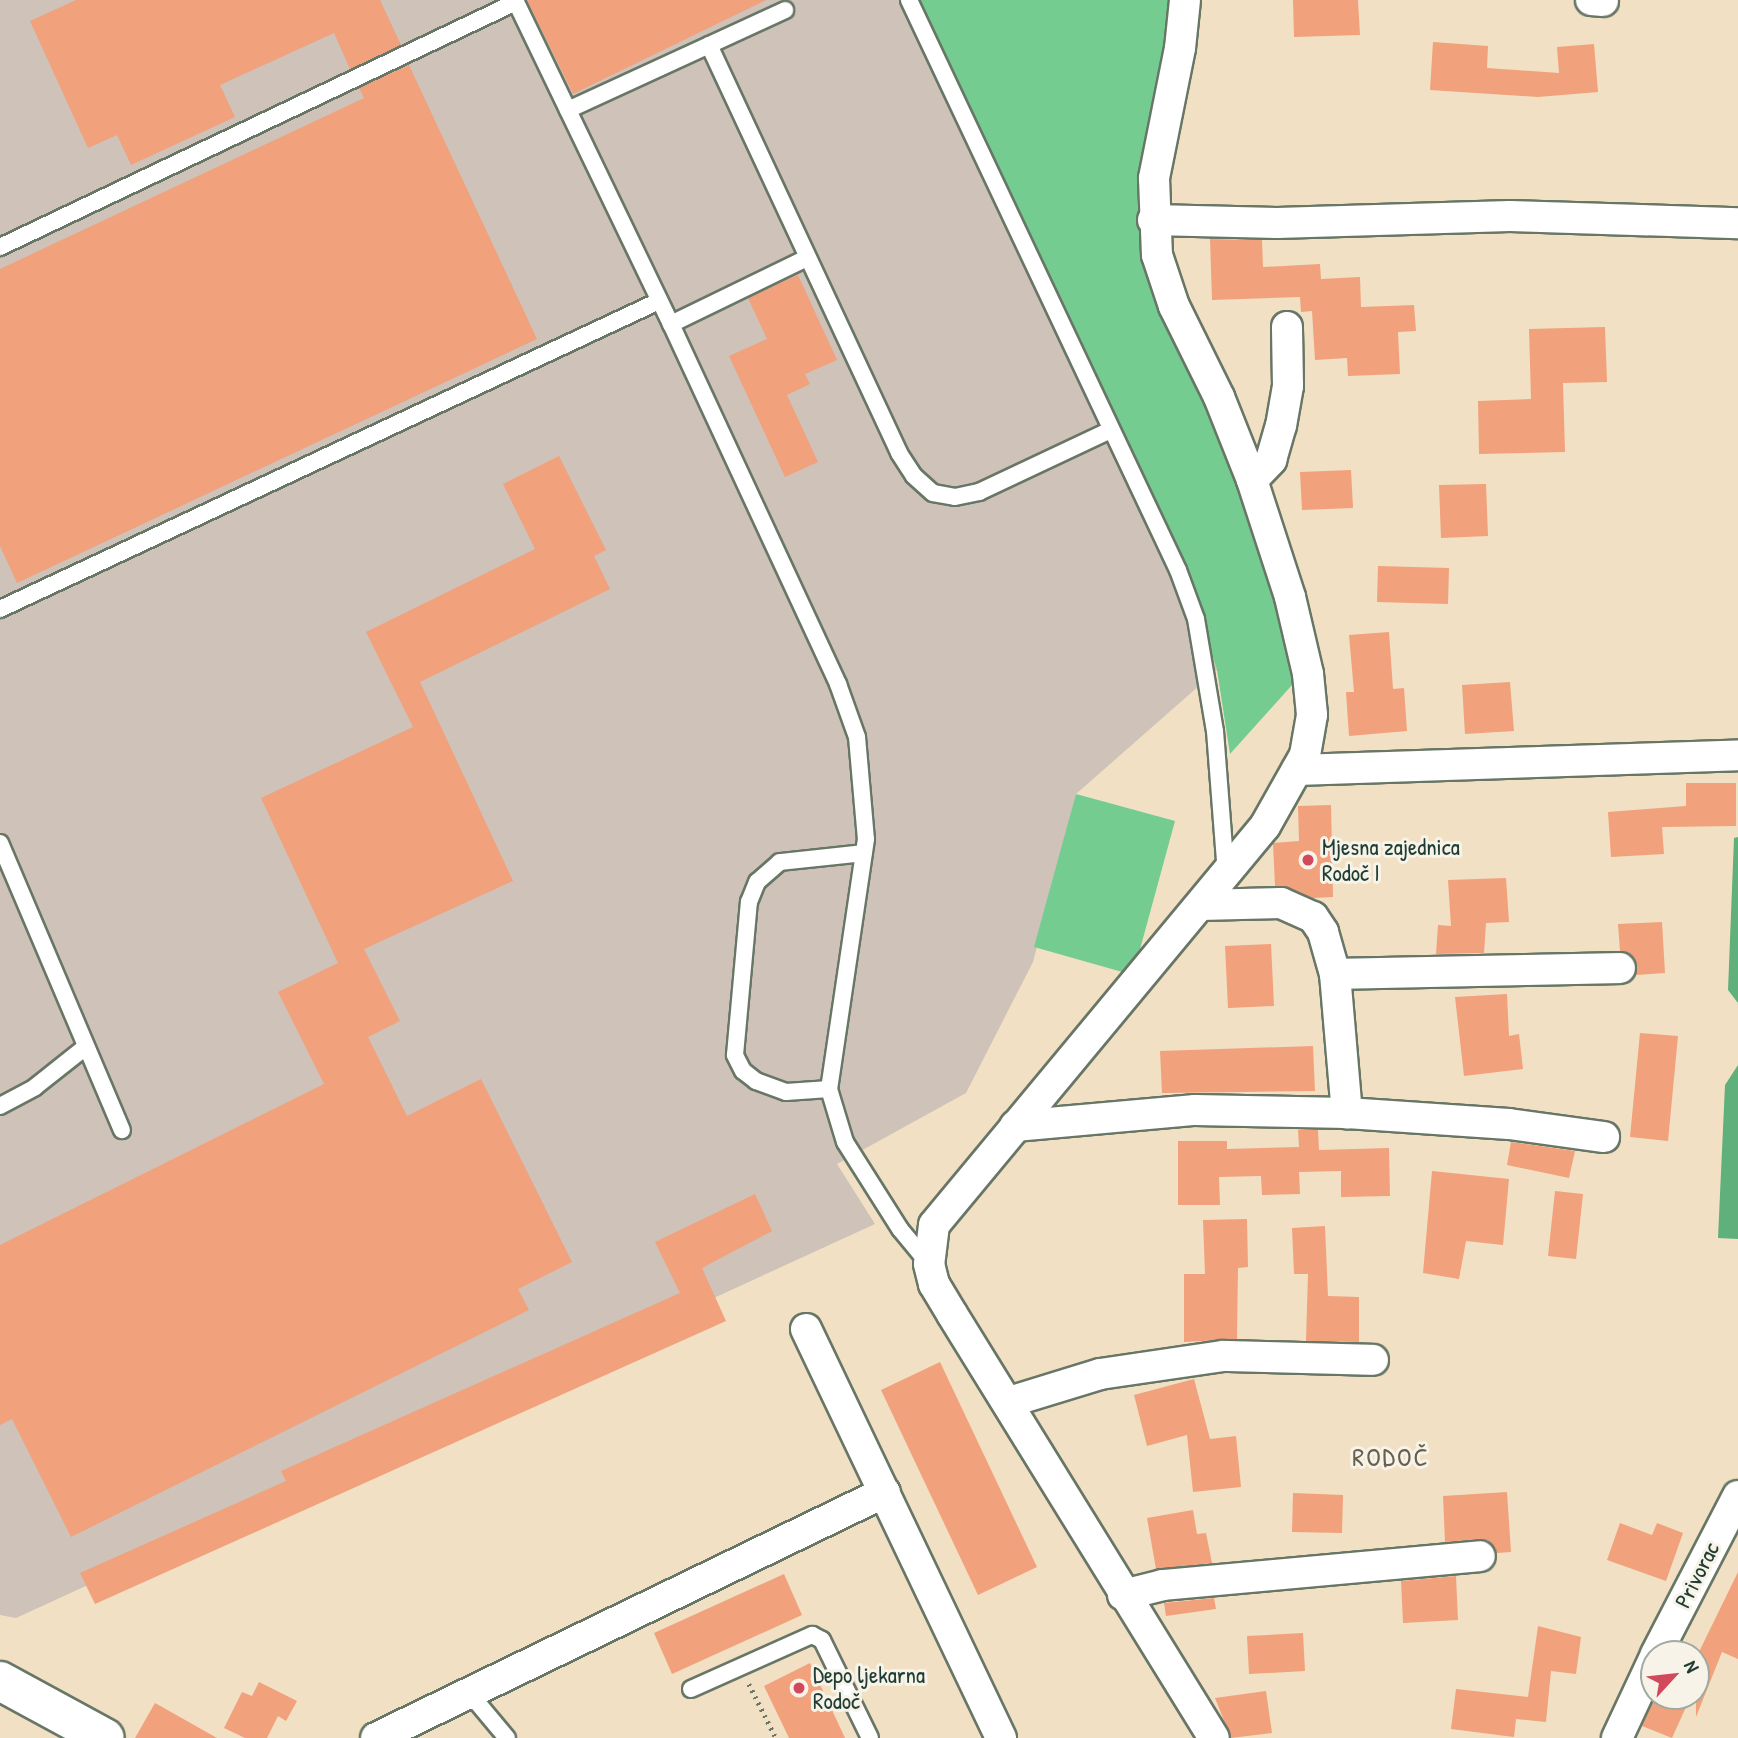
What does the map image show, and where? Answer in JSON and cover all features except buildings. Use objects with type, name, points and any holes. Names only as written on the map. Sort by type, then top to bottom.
[{"type":"street","points":[[1185,0],[1180,48],[1154,178],[1153,220],[1157,255],[1174,306],[1219,397],[1252,480],[1290,597],[1308,674],[1311,715],[1305,755],[1265,826],[934,1225],[929,1264],[934,1284],[1009,1402],[1123,1595],[1214,1738]]},
{"type":"street","points":[[1591,0],[1603,1]]},
{"type":"street","points":[[1153,220],[1277,223],[1510,216],[1738,222]]},
{"type":"street","points":[[1252,480],[1271,460],[1281,426],[1288,386],[1287,327]]},
{"type":"street","points":[[1297,769],[1738,755]]},
{"type":"street","points":[[1201,905],[1281,903],[1303,909],[1324,932],[1335,974],[1347,1113]]},
{"type":"street","points":[[1335,974],[1620,968]]},
{"type":"street","points":[[1015,1126],[1195,1111],[1347,1113],[1509,1124],[1604,1137]]},
{"type":"street","points":[[806,1329],[1001,1738]]},
{"type":"street","points":[[1009,1402],[1100,1374],[1224,1356],[1373,1360]]},
{"type":"street","points":[[376,1738],[471,1695],[885,1492]]},
{"type":"street","name":"Privorac","points":[[1663,1640],[1738,1496]]},
{"type":"street","points":[[1123,1595],[1163,1585],[1480,1556]]},
{"type":"street","points":[[0,1681],[105,1738]]},
{"type":"street","name":"Privorac","points":[[1617,1738],[1640,1688]]},
{"type":"lane","points":[[909,0],[1111,430],[1196,619],[1215,732],[1226,874]]},
{"type":"lane","points":[[0,247],[516,1],[671,324],[838,684],[861,761],[864,853],[829,1089],[845,1142],[900,1229],[929,1264]]},
{"type":"lane","points":[[568,110],[785,10]]},
{"type":"lane","points":[[709,45],[899,453],[933,493],[955,497],[979,492],[1111,430]]},
{"type":"lane","points":[[671,324],[807,258]]},
{"type":"lane","points":[[0,609],[659,300]]},
{"type":"lane","points":[[0,843],[83,1049],[122,1130]]},
{"type":"lane","points":[[829,1089],[786,1092],[756,1081],[743,1071],[735,1055],[749,902],[757,882],[780,862],[864,853]]},
{"type":"lane","points":[[0,1106],[35,1087],[83,1049]]},
{"type":"lane","points":[[691,1689],[813,1635],[822,1640],[870,1738]]},
{"type":"lane","points":[[471,1695],[507,1738]]},
{"type":"path","points":[[740,1667],[776,1738]]},
{"type":"shaded area","points":[[0,0],[915,0],[1192,592],[1217,670],[1076,794],[1033,962],[966,1093],[837,1164],[875,1224],[16,1618],[0,1615]]},
{"type":"green space","points":[[915,0],[1174,0],[1146,200],[1244,477],[1302,674],[1230,754],[1217,670],[1192,592]]},
{"type":"green space","points":[[1076,794],[1175,821],[1133,975],[1034,947]]},
{"type":"green space","points":[[1738,837],[1738,1003],[1728,990],[1734,838]]},
{"type":"green space","points":[[1738,1065],[1738,1239],[1718,1238],[1725,1085]]},
{"type":"place","name":"Mjesna zajednica Rodoč I","points":[[1308,860]]},
{"type":"place","name":"Depo ljekarna Rodoč","points":[[799,1688]]},
{"type":"district","name":"RODOČ","points":[[1391,1457]]}]
